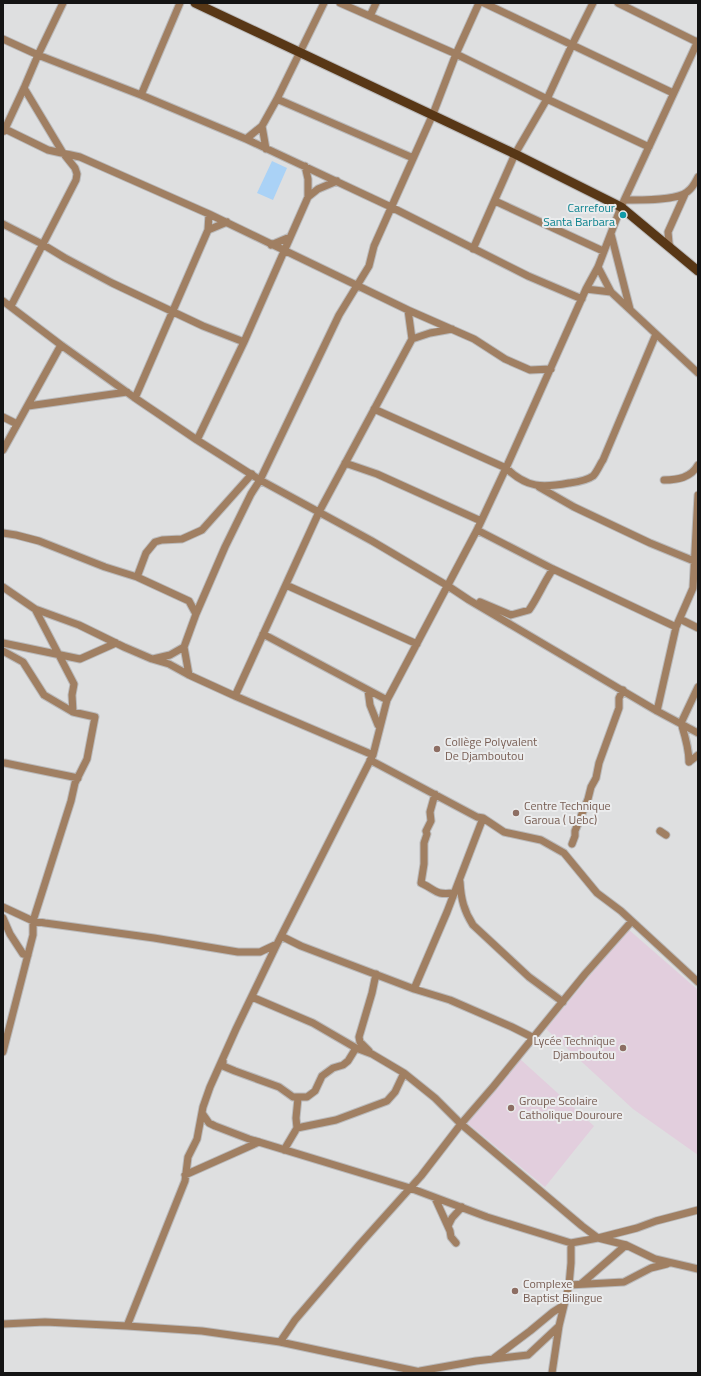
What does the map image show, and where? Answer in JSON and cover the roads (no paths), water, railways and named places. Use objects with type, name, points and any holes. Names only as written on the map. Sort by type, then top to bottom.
[{"type":"main road","points":[[195,3],[623,204],[671,249],[698,270]]},
{"type":"street","points":[[63,3],[4,131],[48,150],[80,156],[227,222],[408,310],[474,339],[505,359],[530,370],[551,369]]},
{"type":"street","points":[[141,95],[180,3]]},
{"type":"street","points":[[246,139],[262,126],[277,99],[324,3]]},
{"type":"street","points":[[340,3],[456,54],[649,147]]},
{"type":"street","points":[[370,16],[376,3]]},
{"type":"street","points":[[189,675],[184,647],[196,614],[225,547],[251,494],[260,480],[339,315],[369,266],[374,246],[433,114],[456,54],[479,3]]},
{"type":"street","points":[[484,3],[673,93]]},
{"type":"street","points":[[472,249],[515,154],[547,99],[593,3]]},
{"type":"street","points":[[372,758],[381,709],[477,530],[586,289],[598,267],[603,251],[623,204],[673,93],[698,42],[618,3]]},
{"type":"street","points":[[3,39],[38,55],[141,95],[246,139],[391,207],[528,276],[582,299]]},
{"type":"street","points":[[10,306],[77,174],[71,161],[63,153],[24,88]]},
{"type":"street","points":[[277,99],[413,158]]},
{"type":"street","points":[[262,126],[266,149]]},
{"type":"street","points":[[197,440],[244,342],[308,197],[308,179],[305,166]]},
{"type":"street","points":[[623,204],[686,194],[696,188],[698,177]]},
{"type":"street","points":[[308,197],[318,189],[337,181]]},
{"type":"street","points":[[671,249],[668,242],[668,232],[686,194]]},
{"type":"street","points":[[495,201],[603,251]]},
{"type":"street","points":[[135,398],[208,230],[209,214]]},
{"type":"street","points":[[208,230],[227,222]]},
{"type":"street","points":[[3,224],[42,244],[94,274],[203,326],[244,342]]},
{"type":"street","points":[[611,234],[630,309]]},
{"type":"street","points":[[272,244],[290,237]]},
{"type":"street","points":[[598,267],[611,292],[698,373]]},
{"type":"street","points":[[586,289],[611,292]]},
{"type":"street","points":[[3,302],[135,398],[260,480],[372,541],[657,711],[698,733]]},
{"type":"street","points":[[234,696],[319,512],[412,339],[408,310]]},
{"type":"street","points":[[412,339],[430,333],[452,329]]},
{"type":"street","points":[[539,487],[580,482],[593,475],[602,460],[656,334]]},
{"type":"street","points":[[3,450],[61,345]]},
{"type":"street","points":[[28,406],[127,392]]},
{"type":"street","points":[[374,409],[506,468],[515,477],[526,483],[539,487],[581,510],[650,543],[694,561]]},
{"type":"street","points":[[3,417],[17,424]]},
{"type":"street","points":[[345,463],[377,474],[481,521]]},
{"type":"street","points":[[664,480],[680,479],[688,476],[696,470],[698,466]]},
{"type":"street","points":[[137,577],[150,547],[155,542],[162,540],[182,539],[202,530],[252,474]]},
{"type":"street","points":[[657,711],[667,660],[676,627],[695,589],[694,561],[698,495]]},
{"type":"street","points":[[477,530],[553,569],[676,627]]},
{"type":"street","points":[[3,533],[39,541],[105,567],[137,577],[189,601],[196,614]]},
{"type":"street","points":[[469,600],[482,603],[511,615],[529,610],[553,569]]},
{"type":"street","points":[[286,585],[417,644]]},
{"type":"street","points":[[3,587],[36,609],[79,625],[152,660],[169,664],[234,696],[372,758],[477,817],[483,818],[504,832],[541,840],[564,853],[598,893],[621,911],[631,922],[698,982]]},
{"type":"street","points":[[189,601],[204,596]]},
{"type":"street","points":[[36,609],[74,684],[72,712]]},
{"type":"street","points":[[680,619],[698,628]]},
{"type":"street","points":[[263,634],[386,700]]},
{"type":"street","points":[[3,643],[80,659],[116,643]]},
{"type":"street","points":[[152,660],[170,655],[184,647]]},
{"type":"street","points":[[3,651],[23,662],[44,696],[72,712],[95,717],[87,759],[78,778],[33,921],[33,935],[3,1052]]},
{"type":"street","points":[[698,687],[681,723],[688,745],[689,762],[698,755]]},
{"type":"street","points":[[368,690],[370,706],[378,725]]},
{"type":"street","points":[[572,844],[575,831],[588,799],[591,787],[596,778],[599,763],[619,708],[619,698],[623,690]]},
{"type":"street","points":[[127,1326],[185,1181],[188,1157],[197,1139],[202,1113],[210,1088],[277,944],[372,758],[386,700]]},
{"type":"street","points":[[5,763],[78,778]]},
{"type":"street","points":[[435,794],[430,812],[431,821],[426,831],[427,834],[424,843],[424,864],[421,883],[438,893],[454,893]]},
{"type":"street","points":[[414,989],[483,818]]},
{"type":"street","points":[[460,878],[463,906],[473,925],[529,977],[563,1002]]},
{"type":"street","points":[[3,907],[33,921],[154,938],[238,952],[260,952],[277,944]]},
{"type":"street","points":[[3,918],[10,934],[23,954],[28,955]]},
{"type":"street","points":[[280,1342],[309,1302],[410,1188],[461,1124],[631,922]]},
{"type":"street","points":[[281,936],[301,946],[414,989],[450,1000],[534,1038]]},
{"type":"street","points":[[372,1054],[360,1042],[359,1037],[376,974]]},
{"type":"street","points":[[252,996],[313,1023],[356,1048],[372,1054],[404,1073],[436,1098],[461,1124],[598,1238],[626,1245],[649,1257],[671,1264],[698,1269]]},
{"type":"street","points":[[222,1060],[223,1066],[235,1072],[274,1086],[279,1086],[288,1094],[298,1098],[311,1095],[318,1086],[322,1076],[333,1068],[348,1062],[356,1048]]},
{"type":"street","points":[[298,1128],[336,1120],[387,1101],[395,1092],[404,1073]]},
{"type":"street","points":[[284,1150],[298,1128],[296,1118],[298,1098]]},
{"type":"street","points":[[202,1113],[209,1123],[259,1142],[410,1188],[487,1217],[571,1243],[637,1228],[656,1221],[698,1210]]},
{"type":"street","points":[[185,1175],[259,1142]]},
{"type":"street","points":[[435,1198],[448,1226],[451,1237],[456,1242]]},
{"type":"street","points":[[448,1226],[452,1218],[462,1208]]},
{"type":"street","points":[[552,1373],[559,1326],[569,1285],[571,1243]]},
{"type":"street","points":[[581,1284],[626,1245]]},
{"type":"street","points":[[569,1285],[624,1282],[656,1266],[671,1264]]},
{"type":"street","points":[[494,1358],[564,1305]]},
{"type":"street","points":[[3,1324],[45,1322],[202,1331],[280,1342],[422,1372],[494,1358],[528,1355],[559,1326]]},
{"type":"place","name":"Carrefour Santa Barbara","points":[[623,215]]},
{"type":"place","name":"Collège Polyvalent De Djamboutou","points":[[437,749]]},
{"type":"place","name":"Centre Technique Garoua ( Uebc)","points":[[516,813]]},
{"type":"place","name":"Lycée Technique Djamboutou","points":[[623,1048]]},
{"type":"place","name":"Groupe Scolaire Catholique Douroure","points":[[511,1108]]},
{"type":"place","name":"Complexe Baptist Bilingue","points":[[515,1291]]}]
